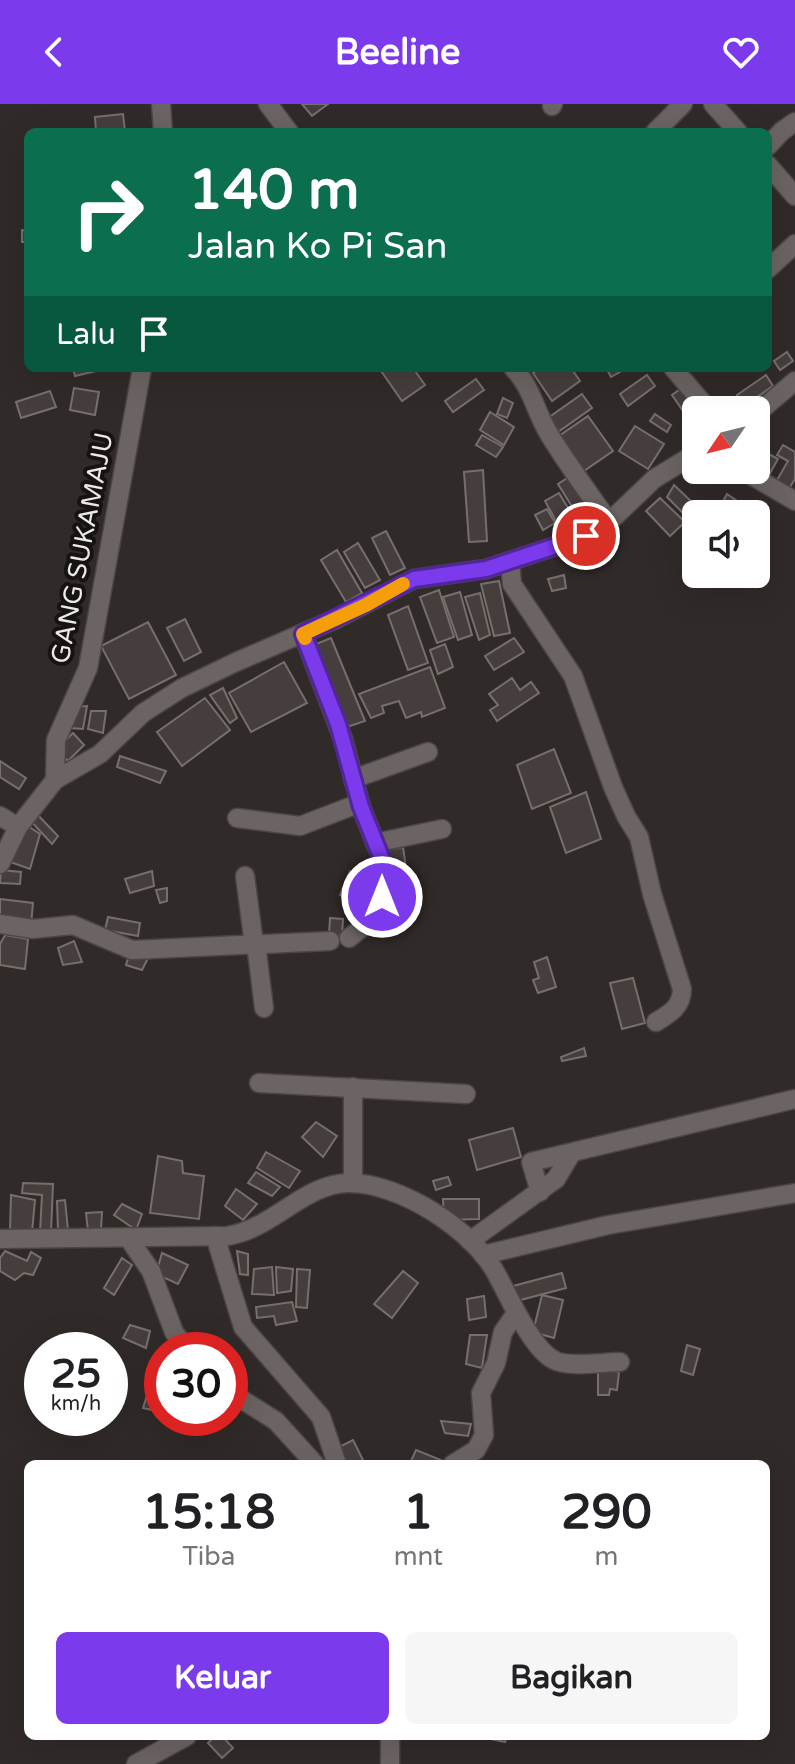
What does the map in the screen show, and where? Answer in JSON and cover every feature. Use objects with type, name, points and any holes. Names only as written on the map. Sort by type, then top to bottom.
[{"type":"street","points":[[161,104],[163,128]]},
{"type":"street","points":[[268,104],[286,128]]},
{"type":"street","points":[[659,128],[683,104]]},
{"type":"street","points":[[713,104],[734,128]]},
{"type":"street","points":[[772,142],[795,122]]},
{"type":"street","points":[[772,170],[795,196]]},
{"type":"street","points":[[772,265],[795,244]]},
{"type":"street","name":"GANG SUKAMAJU","points":[[55,780],[56,740],[88,668],[141,372]]},
{"type":"street","points":[[516,372],[530,389],[536,410],[550,436],[609,522]]},
{"type":"street","points":[[676,372],[697,396]]},
{"type":"street","points":[[770,402],[795,381]]},
{"type":"street","points":[[0,864],[18,827],[55,780],[100,754],[143,713],[182,688],[303,634],[414,579],[452,576],[510,562],[586,536],[609,522],[654,479],[682,462]]},
{"type":"street","points":[[766,484],[795,501]]},
{"type":"street","points":[[510,562],[512,584],[573,676],[617,795],[639,837],[652,894],[682,989],[682,997],[675,1009],[656,1022]]},
{"type":"street","points":[[0,924],[33,929],[73,925],[132,950],[340,940],[375,917],[385,889],[384,871],[360,803],[338,724],[303,634]]},
{"type":"street","points":[[353,779],[428,752]]},
{"type":"street","points":[[237,818],[300,826],[360,803]]},
{"type":"street","points":[[0,816],[18,827]]},
{"type":"street","points":[[375,843],[442,829]]},
{"type":"street","points":[[245,876],[264,1008]]},
{"type":"street","points":[[259,1083],[466,1094]]},
{"type":"street","points":[[353,1087],[353,1183]]},
{"type":"street","points":[[540,1192],[531,1162],[795,1099]]},
{"type":"street","points":[[470,1241],[556,1179],[571,1154]]},
{"type":"street","points":[[0,1239],[129,1239],[244,1233],[321,1188],[353,1183],[378,1186],[403,1195],[436,1214],[470,1241],[497,1275],[516,1313],[554,1360],[567,1364],[620,1362]]},
{"type":"street","points":[[483,1255],[608,1225],[795,1193]]},
{"type":"street","points":[[215,1236],[243,1327],[321,1417],[336,1460]]},
{"type":"street","points":[[129,1239],[151,1271],[174,1332]]},
{"type":"street","points":[[460,1460],[476,1450],[484,1435],[481,1393],[496,1363],[503,1332],[516,1313]]},
{"type":"street","points":[[248,1403],[276,1421],[311,1460]]},
{"type":"street","points":[[136,1764],[180,1740]]},
{"type":"street","points":[[390,1740],[390,1764]]},
{"type":"building","points":[[302,104],[328,104],[312,116]]},
{"type":"building","points":[[123,114],[125,128],[96,128],[95,117]]},
{"type":"building","points":[[787,352],[793,361],[780,370],[774,361]]},
{"type":"building","points":[[382,372],[416,372],[425,385],[402,401]]},
{"type":"building","points":[[574,372],[580,381],[552,401],[533,373]]},
{"type":"building","points":[[647,375],[655,386],[628,406],[620,394]]},
{"type":"building","points":[[766,375],[773,386],[758,396],[737,395]]},
{"type":"building","points":[[476,379],[484,390],[453,412],[445,401]]},
{"type":"building","points":[[683,387],[689,396],[682,396],[682,410],[672,395]]},
{"type":"building","points":[[74,388],[99,392],[95,415],[70,410]]},
{"type":"building","points":[[50,391],[56,407],[21,418],[16,402]]},
{"type":"building","points":[[582,394],[592,408],[558,432],[548,418]]},
{"type":"building","points":[[503,398],[513,403],[507,418],[497,414]]},
{"type":"building","points":[[490,412],[514,427],[504,445],[480,430]]},
{"type":"building","points":[[655,414],[671,425],[667,432],[650,421]]},
{"type":"building","points":[[588,416],[613,451],[581,473],[556,438]]},
{"type":"building","points":[[635,426],[664,444],[648,469],[619,451]]},
{"type":"building","points":[[482,435],[503,447],[496,457],[476,445]]},
{"type":"building","points":[[783,445],[795,452],[795,479],[788,490],[776,482],[788,461],[777,455]]},
{"type":"building","points":[[770,455],[778,459],[770,473]]},
{"type":"building","points":[[483,470],[487,541],[469,542],[464,472]]},
{"type":"building","points":[[569,477],[587,506],[576,513],[558,484]]},
{"type":"building","points":[[674,485],[690,500],[682,500],[682,512],[667,497]]},
{"type":"building","points":[[559,493],[576,521],[561,530],[545,501]]},
{"type":"building","points":[[660,498],[682,519],[682,525],[670,536],[646,511]]},
{"type":"building","points":[[547,509],[555,523],[543,530],[535,515]]},
{"type":"building","points":[[386,531],[405,568],[390,575],[372,538]]},
{"type":"building","points":[[358,543],[380,580],[365,588],[344,552]]},
{"type":"building","points":[[337,550],[362,593],[346,602],[321,560]]},
{"type":"building","points":[[564,575],[566,588],[552,591],[548,579]]},
{"type":"building","points":[[499,581],[510,633],[494,636],[481,584]]},
{"type":"building","points":[[439,590],[454,637],[437,643],[420,597]]},
{"type":"building","points":[[460,592],[472,635],[458,640],[443,597]]},
{"type":"building","points":[[480,593],[490,635],[479,640],[465,597]]},
{"type":"building","points":[[408,606],[428,663],[408,670],[388,615]]},
{"type":"building","points":[[185,619],[201,652],[184,661],[167,628]]},
{"type":"building","points":[[148,622],[176,675],[129,699],[101,646]]},
{"type":"building","points":[[331,638],[365,721],[344,728],[311,646]]},
{"type":"building","points":[[514,638],[524,652],[494,670],[485,656]]},
{"type":"building","points":[[445,644],[453,667],[438,674],[430,650]]},
{"type":"building","points":[[284,662],[307,703],[251,732],[229,693]]},
{"type":"building","points":[[430,667],[445,708],[422,717],[421,712],[406,718],[399,701],[382,706],[384,713],[371,718],[359,694]]},
{"type":"building","points":[[512,678],[520,690],[531,682],[539,693],[497,721],[490,710],[498,705],[489,694]]},
{"type":"building","points":[[223,688],[237,718],[230,723],[210,695]]},
{"type":"building","points":[[205,698],[230,730],[182,766],[157,732]]},
{"type":"building","points":[[87,706],[83,729],[70,728],[73,707]]},
{"type":"building","points":[[91,711],[106,711],[103,733],[88,729]]},
{"type":"building","points":[[73,733],[84,745],[68,761],[56,750]]},
{"type":"building","points":[[554,749],[571,793],[532,809],[517,765]]},
{"type":"building","points":[[120,756],[166,771],[160,783],[117,767]]},
{"type":"building","points":[[0,761],[26,778],[19,789],[0,777]]},
{"type":"building","points":[[586,792],[601,839],[566,853],[550,807]]},
{"type":"building","points":[[34,811],[58,836],[52,844],[28,818]]},
{"type":"building","points":[[23,823],[40,834],[30,869],[10,862]]},
{"type":"building","points":[[403,847],[406,868],[390,871],[387,850]]},
{"type":"building","points":[[1,870],[21,872],[20,884],[0,883]]},
{"type":"building","points":[[152,871],[154,886],[130,893],[125,879]]},
{"type":"building","points":[[350,871],[371,885],[362,906],[340,895]]},
{"type":"building","points":[[167,888],[167,901],[160,903],[156,890]]},
{"type":"building","points":[[0,899],[33,903],[31,925],[0,919]]},
{"type":"building","points":[[108,917],[140,923],[138,936],[105,930]]},
{"type":"building","points":[[330,918],[343,919],[342,936],[329,935]]},
{"type":"building","points":[[5,935],[28,939],[25,969],[0,965],[0,944]]},
{"type":"building","points":[[74,941],[82,962],[63,965],[58,948]]},
{"type":"building","points":[[130,952],[148,958],[142,970],[126,965]]},
{"type":"building","points":[[547,957],[556,987],[538,993],[533,980],[539,978],[534,962]]},
{"type":"building","points":[[633,978],[645,1023],[622,1029],[610,983]]},
{"type":"building","points":[[584,1048],[586,1056],[562,1061],[561,1057]]},
{"type":"building","points":[[316,1122],[337,1136],[323,1157],[302,1137]]},
{"type":"building","points":[[513,1128],[521,1157],[477,1170],[469,1140]]},
{"type":"building","points":[[266,1152],[300,1171],[289,1188],[257,1168]]},
{"type":"building","points":[[158,1156],[182,1161],[183,1173],[204,1176],[199,1219],[150,1213]]},
{"type":"building","points":[[256,1172],[280,1187],[272,1196],[248,1183]]},
{"type":"building","points":[[448,1177],[451,1185],[436,1190],[433,1181]]},
{"type":"building","points":[[23,1183],[53,1184],[51,1232],[40,1232],[42,1195],[22,1193]]},
{"type":"building","points":[[236,1189],[257,1204],[243,1220],[225,1206]]},
{"type":"building","points":[[11,1195],[35,1200],[32,1232],[10,1231]]},
{"type":"building","points":[[443,1199],[479,1199],[479,1219],[444,1220]]},
{"type":"building","points":[[65,1200],[68,1230],[58,1231],[57,1201]]},
{"type":"building","points":[[122,1204],[142,1214],[136,1230],[114,1215]]},
{"type":"building","points":[[102,1212],[101,1229],[88,1231],[86,1213]]},
{"type":"building","points":[[5,1251],[27,1261],[31,1252],[41,1258],[33,1275],[24,1273],[15,1280],[0,1271],[0,1258]]},
{"type":"building","points":[[237,1251],[248,1254],[248,1275],[240,1274]]},
{"type":"building","points":[[162,1253],[188,1265],[178,1284],[156,1274]]},
{"type":"building","points":[[122,1258],[132,1265],[114,1295],[104,1288]]},
{"type":"building","points":[[272,1267],[274,1295],[252,1294],[254,1269]]},
{"type":"building","points":[[276,1267],[293,1269],[291,1291],[277,1293]]},
{"type":"building","points":[[297,1269],[310,1270],[307,1308],[296,1307]]},
{"type":"building","points":[[403,1271],[418,1283],[392,1318],[374,1304]]},
{"type":"building","points":[[562,1273],[566,1288],[513,1302],[509,1287]]},
{"type":"building","points":[[542,1295],[563,1300],[554,1338],[533,1332]]},
{"type":"building","points":[[484,1296],[486,1317],[469,1320],[467,1299]]},
{"type":"building","points":[[292,1302],[297,1321],[276,1325],[274,1316],[257,1318],[256,1307]]},
{"type":"building","points":[[130,1325],[150,1331],[144,1332],[144,1347],[128,1340],[126,1332]]},
{"type":"building","points":[[470,1335],[487,1335],[482,1368],[466,1364]]},
{"type":"building","points":[[687,1345],[700,1349],[693,1375],[681,1371]]},
{"type":"building","points":[[598,1370],[619,1372],[617,1390],[610,1389],[609,1395],[598,1395]]},
{"type":"building","points":[[441,1421],[471,1424],[468,1436],[445,1433]]},
{"type":"building","points":[[353,1440],[363,1460],[344,1460],[337,1448]]},
{"type":"building","points":[[416,1450],[441,1460],[411,1460]]},
{"type":"building","points":[[211,1740],[226,1740],[233,1748],[222,1758],[208,1743]]},
{"type":"slow traffic","points":[[305,638],[303,634],[403,584]]},
{"type":"route","points":[[382,897],[385,889],[382,859],[361,807],[338,724],[303,634],[414,579],[486,569],[586,536]]}]
